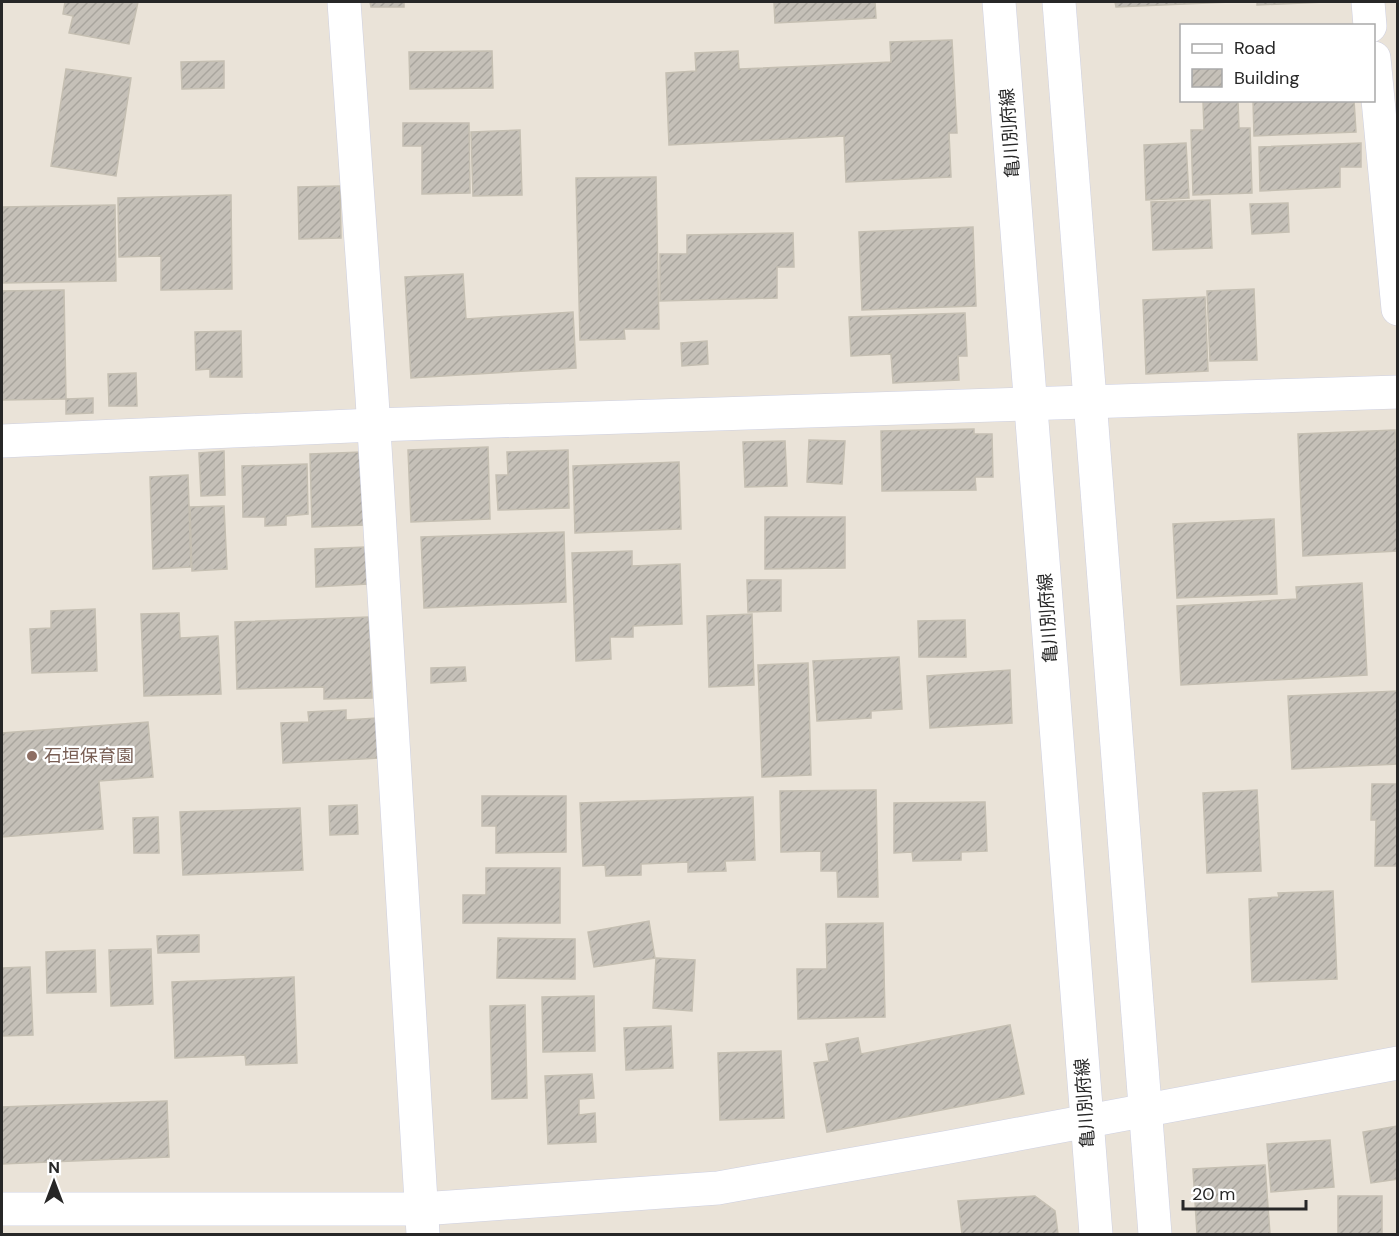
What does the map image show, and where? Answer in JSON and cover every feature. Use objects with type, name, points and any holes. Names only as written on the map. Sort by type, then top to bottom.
[{"type":"street","points":[[344,2],[374,425],[422,1222]]},
{"type":"street","name":"亀川別府線","points":[[999,2],[1096,1234]]},
{"type":"street","points":[[1059,2],[1155,1234]]},
{"type":"street","points":[[1368,2],[1370,24]]},
{"type":"street","points":[[1375,68],[1398,309]]},
{"type":"street","points":[[2,441],[374,425],[1398,392]]},
{"type":"street","points":[[2,1209],[422,1222],[718,1188],[1398,1063]]},
{"type":"building","points":[[65,2],[138,2],[129,44],[69,33],[73,16],[63,14]]},
{"type":"building","points":[[370,2],[404,2],[404,7],[371,7]]},
{"type":"building","points":[[774,2],[875,2],[876,18],[775,23]]},
{"type":"building","points":[[1115,2],[1231,2],[1116,7]]},
{"type":"building","points":[[1257,2],[1325,2],[1257,5]]},
{"type":"building","points":[[952,40],[957,133],[949,133],[951,177],[846,182],[844,136],[669,145],[666,73],[696,71],[695,53],[738,51],[739,69],[891,62],[890,42]]},
{"type":"building","points":[[492,51],[493,88],[410,89],[409,52]]},
{"type":"building","points":[[224,61],[224,88],[182,89],[181,62]]},
{"type":"building","points":[[66,69],[131,78],[116,176],[51,166]]},
{"type":"building","points":[[1203,102],[1238,102],[1239,128],[1250,128],[1252,193],[1193,195],[1191,130],[1204,130]]},
{"type":"building","points":[[1253,102],[1354,102],[1356,132],[1254,136]]},
{"type":"building","points":[[403,123],[469,123],[470,193],[422,194],[422,146],[403,146]]},
{"type":"building","points":[[520,130],[522,195],[473,196],[471,132]]},
{"type":"building","points":[[1186,143],[1189,198],[1146,200],[1144,145]]},
{"type":"building","points":[[1361,143],[1361,167],[1340,167],[1340,187],[1260,191],[1259,147]]},
{"type":"building","points":[[656,177],[659,329],[624,329],[625,339],[580,340],[576,178]]},
{"type":"building","points":[[340,186],[341,238],[299,239],[298,187]]},
{"type":"building","points":[[231,195],[232,289],[161,290],[161,256],[119,257],[118,198]]},
{"type":"building","points":[[1210,200],[1212,248],[1153,250],[1151,202]]},
{"type":"building","points":[[1288,203],[1289,232],[1252,234],[1250,204]]},
{"type":"building","points":[[115,205],[116,281],[2,283],[2,207]]},
{"type":"building","points":[[973,227],[976,306],[862,310],[859,232]]},
{"type":"building","points":[[793,233],[794,267],[777,267],[777,298],[660,301],[660,254],[687,254],[687,235]]},
{"type":"building","points":[[463,274],[466,319],[573,312],[576,368],[411,378],[405,277]]},
{"type":"building","points":[[1254,289],[1257,360],[1210,361],[1207,291]]},
{"type":"building","points":[[64,290],[66,399],[2,400],[2,291]]},
{"type":"building","points":[[1205,297],[1208,371],[1146,374],[1143,300]]},
{"type":"building","points":[[965,313],[967,356],[958,356],[959,380],[893,383],[891,354],[851,356],[849,317]]},
{"type":"building","points":[[241,331],[242,377],[210,377],[210,369],[196,370],[195,332]]},
{"type":"building","points":[[707,341],[708,364],[682,366],[681,343]]},
{"type":"building","points":[[136,373],[137,406],[109,406],[108,374]]},
{"type":"building","points":[[93,398],[93,413],[66,414],[66,399]]},
{"type":"building","points":[[974,429],[974,434],[992,434],[993,477],[975,477],[976,490],[882,491],[881,431]]},
{"type":"building","points":[[1395,430],[1398,551],[1303,556],[1298,434]]},
{"type":"building","points":[[809,440],[845,441],[842,484],[807,482]]},
{"type":"building","points":[[785,441],[787,486],[745,487],[743,442]]},
{"type":"building","points":[[488,447],[490,519],[411,522],[408,450]]},
{"type":"building","points":[[568,450],[569,508],[498,510],[496,475],[508,475],[507,452]]},
{"type":"building","points":[[224,451],[225,495],[201,496],[199,453]]},
{"type":"building","points":[[362,452],[365,525],[312,527],[310,454]]},
{"type":"building","points":[[679,462],[681,529],[575,533],[573,466]]},
{"type":"building","points":[[307,464],[308,514],[286,516],[286,525],[265,526],[265,517],[243,517],[242,466]]},
{"type":"building","points":[[188,475],[191,567],[153,569],[150,477]]},
{"type":"building","points":[[224,506],[227,569],[192,571],[190,507]]},
{"type":"building","points":[[765,517],[845,517],[845,568],[765,569]]},
{"type":"building","points":[[1274,519],[1277,594],[1177,598],[1173,524]]},
{"type":"building","points":[[564,532],[566,602],[424,608],[421,537]]},
{"type":"building","points":[[366,547],[367,584],[316,587],[315,549]]},
{"type":"building","points":[[632,551],[632,566],[680,564],[682,624],[633,626],[633,637],[610,637],[611,659],[576,661],[572,553]]},
{"type":"building","points":[[747,580],[781,580],[781,611],[748,612]]},
{"type":"building","points":[[1362,583],[1367,675],[1181,685],[1177,606],[1297,599],[1296,587]]},
{"type":"building","points":[[95,609],[97,671],[32,673],[30,629],[51,628],[51,611]]},
{"type":"building","points":[[179,613],[180,638],[218,636],[221,694],[144,696],[141,614]]},
{"type":"building","points":[[752,614],[754,685],[709,687],[707,616]]},
{"type":"building","points":[[369,617],[372,698],[324,699],[324,687],[237,689],[235,622]]},
{"type":"building","points":[[965,620],[966,657],[919,657],[918,621]]},
{"type":"building","points":[[899,657],[902,709],[871,711],[871,718],[817,721],[813,661]]},
{"type":"building","points":[[808,663],[811,775],[762,777],[758,665]]},
{"type":"building","points":[[465,667],[466,681],[431,683],[431,668]]},
{"type":"building","points":[[1010,670],[1012,723],[930,728],[927,676]]},
{"type":"building","points":[[1398,691],[1398,764],[1292,769],[1288,696]]},
{"type":"building","points":[[346,710],[346,720],[377,718],[380,758],[283,763],[281,723],[309,722],[308,712]]},
{"type":"building","points":[[148,722],[153,777],[99,781],[103,829],[2,837],[2,733]]},
{"type":"building","points":[[1372,784],[1398,784],[1398,866],[1375,866],[1376,820],[1371,820]]},
{"type":"building","points":[[876,790],[878,897],[838,897],[837,871],[821,871],[821,851],[781,852],[780,791]]},
{"type":"building","points":[[1257,790],[1261,871],[1207,873],[1203,793]]},
{"type":"building","points":[[482,796],[566,796],[566,852],[496,853],[496,826],[482,826]]},
{"type":"building","points":[[753,797],[755,860],[725,861],[726,871],[688,872],[688,862],[641,864],[641,875],[606,876],[605,865],[583,866],[580,803]]},
{"type":"building","points":[[985,802],[987,851],[961,852],[961,860],[913,861],[912,852],[894,853],[894,803]]},
{"type":"building","points":[[357,805],[358,834],[330,835],[329,806]]},
{"type":"building","points":[[300,808],[303,870],[183,875],[180,812]]},
{"type":"building","points":[[158,817],[159,853],[134,853],[133,818]]},
{"type":"building","points":[[486,868],[560,868],[560,923],[463,923],[463,895],[486,895]]},
{"type":"building","points":[[1333,891],[1337,979],[1252,982],[1249,899],[1279,897],[1278,893]]},
{"type":"building","points":[[649,921],[655,958],[594,967],[588,932]]},
{"type":"building","points":[[883,923],[885,1017],[798,1019],[797,969],[827,969],[826,924]]},
{"type":"building","points":[[199,935],[199,952],[158,953],[157,936]]},
{"type":"building","points":[[498,938],[575,939],[575,979],[497,978]]},
{"type":"building","points":[[151,949],[153,1004],[111,1006],[109,950]]},
{"type":"building","points":[[95,950],[96,992],[47,993],[46,952]]},
{"type":"building","points":[[656,958],[695,960],[692,1011],[653,1008]]},
{"type":"building","points":[[30,967],[33,1035],[2,1036],[2,968]]},
{"type":"building","points":[[294,977],[297,1063],[246,1065],[245,1055],[175,1058],[172,982]]},
{"type":"building","points":[[594,996],[595,1051],[543,1052],[542,997]]},
{"type":"building","points":[[525,1005],[527,1098],[492,1099],[490,1006]]},
{"type":"building","points":[[1010,1025],[1024,1094],[827,1132],[814,1063],[829,1061],[826,1044],[858,1038],[861,1054]]},
{"type":"building","points":[[671,1026],[673,1068],[626,1070],[624,1028]]},
{"type":"building","points":[[781,1051],[784,1118],[720,1120],[718,1053]]},
{"type":"building","points":[[592,1074],[594,1098],[579,1099],[579,1115],[595,1113],[596,1142],[548,1144],[545,1076]]},
{"type":"building","points":[[167,1101],[169,1157],[2,1164],[2,1107]]},
{"type":"building","points":[[1398,1126],[1398,1179],[1371,1183],[1363,1132]]},
{"type":"building","points":[[1330,1140],[1334,1187],[1271,1192],[1267,1144]]},
{"type":"building","points":[[1265,1165],[1270,1234],[1197,1234],[1193,1169]]},
{"type":"building","points":[[1035,1196],[1055,1211],[1058,1234],[962,1234],[958,1201]]},
{"type":"building","points":[[1338,1196],[1382,1196],[1382,1234],[1338,1234]]},
{"type":"place","name":"石垣保育園","points":[[32,756]]}]
